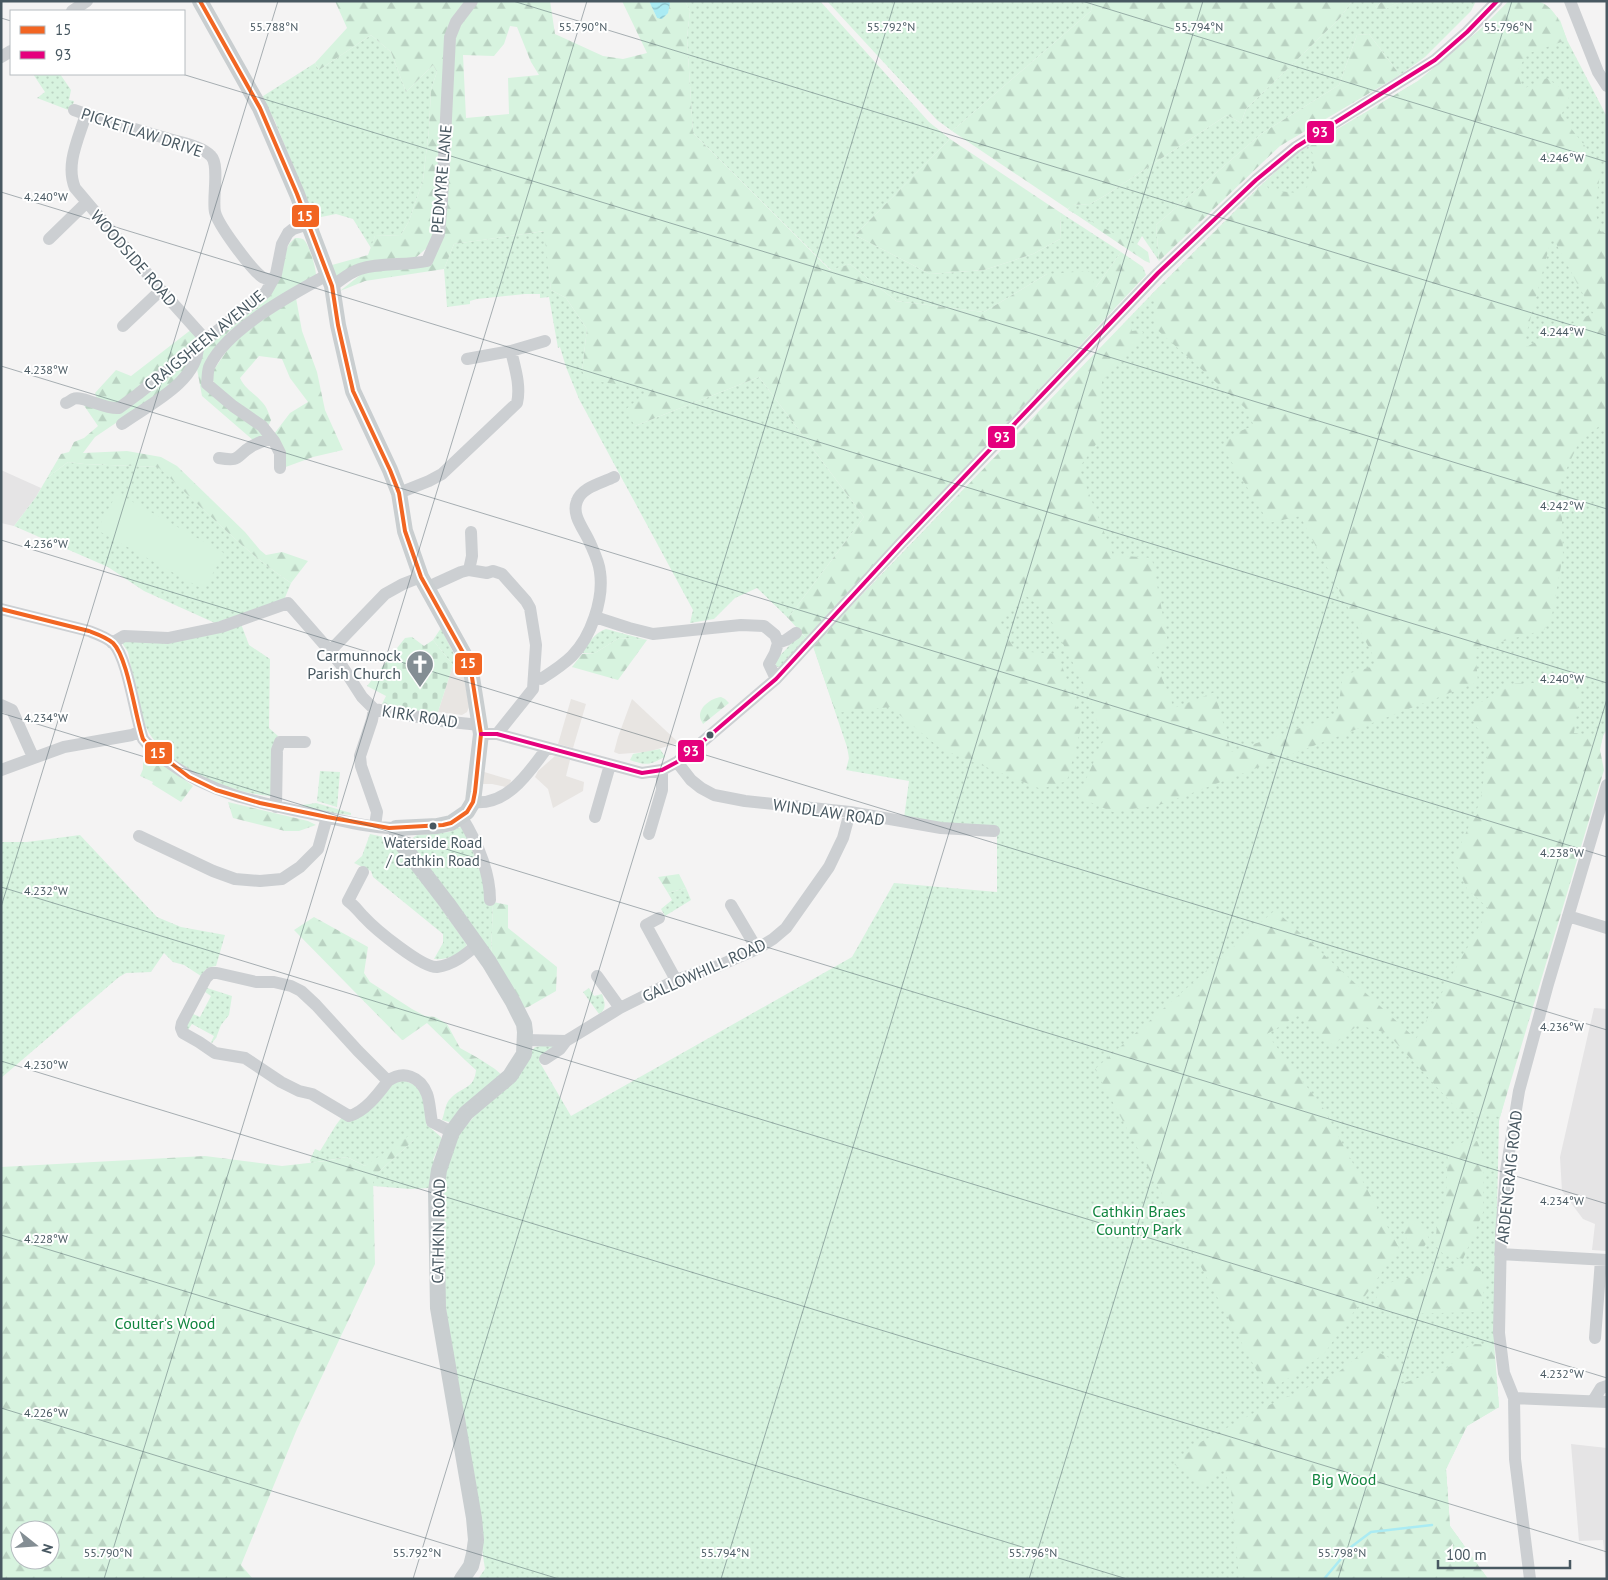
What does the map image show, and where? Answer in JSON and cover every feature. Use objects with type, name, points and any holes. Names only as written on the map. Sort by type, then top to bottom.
[{"type":"main road","points":[[200,1],[260,108],[331,280],[338,325],[353,391],[399,493],[405,531],[425,582],[466,658],[486,731],[473,802],[467,812],[451,823],[443,825],[396,828],[397,835],[401,843],[448,903],[513,1002],[524,1024],[526,1040]]},
{"type":"main road","name":"CATHKIN ROAD","points":[[462,1579],[471,1566],[476,1540],[474,1518],[438,1308],[436,1191],[439,1170],[452,1132],[466,1113],[510,1076],[524,1054],[526,1040]]},
{"type":"street","points":[[74,10],[88,1]]},
{"type":"street","name":"PEDMYRE LANE","points":[[331,280],[358,270],[383,264],[413,264],[427,261],[439,234],[450,37],[456,22],[472,1]]},
{"type":"street","points":[[1480,17],[1490,1]]},
{"type":"street","points":[[649,834],[662,790],[662,770],[694,750],[776,678],[901,543],[1158,273],[1256,180],[1296,147],[1435,60],[1497,1]]},
{"type":"street","points":[[1562,1],[1578,23]]},
{"type":"street","points":[[1570,1],[1598,72],[1607,86]]},
{"type":"street","name":"WOODSIDE ROAD","points":[[80,112],[71,163],[75,188],[202,342]]},
{"type":"street","name":"PICKETLAW DRIVE","points":[[80,112],[189,146],[210,155],[214,160],[216,168],[214,186],[215,213],[228,236],[252,266],[263,278],[273,280]]},
{"type":"street","points":[[49,238],[86,203]]},
{"type":"street","name":"CRAIGSHEEN AVENUE","points":[[66,403],[78,398],[106,407],[119,408],[266,292],[273,280],[282,244],[288,233],[293,229],[308,224]]},
{"type":"street","points":[[280,468],[280,453],[262,426],[233,406],[207,384],[209,366],[230,338],[277,304],[331,280]]},
{"type":"street","points":[[123,326],[161,290]]},
{"type":"street","points":[[467,359],[511,351],[545,341]]},
{"type":"street","points":[[122,424],[171,391],[188,373],[202,342]]},
{"type":"street","points":[[399,493],[442,474],[518,403],[519,386],[511,351]]},
{"type":"street","points":[[219,458],[229,460],[239,458],[254,445],[271,438]]},
{"type":"street","points":[[541,679],[555,664],[572,656],[587,636],[595,617],[601,587],[600,572],[589,540],[578,520],[576,503],[580,494],[609,477]]},
{"type":"street","points":[[469,570],[472,556],[471,532]]},
{"type":"street","points":[[330,651],[385,594],[403,584],[441,580],[469,570],[502,574],[530,608],[536,645],[532,689],[486,731]]},
{"type":"street","name":"KIRK ROAD","points":[[112,643],[124,636],[168,638],[221,627],[288,603],[330,651],[362,697],[374,709],[486,731],[642,773],[662,770]]},
{"type":"street","points":[[1,609],[89,631],[100,635],[112,643],[126,670],[143,739],[150,747],[189,777],[216,790],[276,807],[375,826],[396,828]]},
{"type":"street","points":[[595,617],[653,634],[754,624],[764,626],[775,635],[778,643],[769,664],[776,678]]},
{"type":"street","points":[[778,643],[796,633]]},
{"type":"street","points":[[1,705],[12,710],[33,758]]},
{"type":"street","points":[[374,709],[360,756],[361,766],[378,812],[375,826]]},
{"type":"street","points":[[1,770],[64,747],[132,735],[140,731]]},
{"type":"street","points":[[276,807],[277,750],[279,744],[280,742],[305,742]]},
{"type":"street","points":[[473,802],[481,803],[494,800],[510,791],[521,782],[547,748]]},
{"type":"street","name":"WINDLAW ROAD","points":[[676,762],[691,780],[714,795],[745,801],[850,812],[941,828],[994,831]]},
{"type":"street","points":[[595,817],[610,765]]},
{"type":"street","name":"ARDENCRAIG ROAD","points":[[1530,1579],[1515,1459],[1514,1398],[1504,1373],[1499,1333],[1500,1254],[1506,1171],[1519,1091],[1607,785]]},
{"type":"street","name":"GALLOWHILL ROAD","points":[[545,1059],[560,1049],[566,1041],[620,1008],[676,980],[718,966],[757,949],[786,928],[829,867],[843,838],[850,812]]},
{"type":"street","points":[[461,816],[482,856],[490,887],[490,900]]},
{"type":"street","points":[[139,836],[213,871],[235,879],[260,881],[282,879],[300,867],[318,849],[328,817]]},
{"type":"street","points":[[363,872],[348,901],[359,910],[362,916],[392,941],[425,964],[435,967],[454,963],[477,945]]},
{"type":"street","points":[[731,905],[757,949]]},
{"type":"street","points":[[1568,916],[1607,928]]},
{"type":"street","points":[[659,918],[646,926],[676,980]]},
{"type":"street","points":[[388,1081],[308,997],[290,986],[274,982],[256,982],[211,973],[206,978],[182,1023],[183,1033],[215,1053],[252,1061],[281,1082],[299,1091],[312,1094],[349,1116],[361,1110],[388,1081],[395,1076],[406,1075],[419,1083],[426,1092],[432,1122],[452,1132]]},
{"type":"street","points":[[597,976],[620,1008]]},
{"type":"street","points":[[526,1040],[566,1041]]},
{"type":"street","points":[[1500,1254],[1604,1260],[1595,1338]]},
{"type":"street","points":[[1593,1401],[1602,1388],[1607,1386]]},
{"type":"street","points":[[1514,1398],[1607,1402]]},
{"type":"shaded area","points":[[1,470],[41,488],[14,526],[1,523]]},
{"type":"shaded area","points":[[458,662],[464,677],[469,707],[467,712],[462,715],[438,712],[453,665]]},
{"type":"shaded area","points":[[571,699],[586,704],[573,748],[558,744]]},
{"type":"shaded area","points":[[632,699],[679,743],[647,752],[619,754],[614,752]]},
{"type":"shaded area","points":[[555,756],[570,760],[566,776],[584,782],[583,791],[553,808],[548,789],[535,777],[538,771]]},
{"type":"shaded area","points":[[481,771],[511,780],[510,785],[506,787],[481,784]]},
{"type":"shaded area","points":[[1594,1008],[1607,1009],[1607,1251],[1592,1250],[1595,1224],[1583,1219],[1562,1191],[1560,1157]]},
{"type":"shaded area","points":[[1571,1444],[1607,1448],[1607,1579],[1603,1540],[1579,1541]]},
{"type":"green space","points":[[335,1],[550,1],[555,34],[603,56],[623,59],[647,53],[622,1],[649,1],[657,18],[670,3],[668,1],[685,1],[690,11],[687,38],[693,133],[830,270],[850,264],[896,301],[984,312],[1047,274],[1089,271],[1096,287],[1121,252],[1143,267],[1146,275],[806,638],[788,618],[864,517],[759,377],[635,426],[625,410],[650,389],[587,380],[582,371],[587,329],[566,298],[551,290],[544,231],[454,244],[444,269],[365,281],[340,291],[364,272],[425,266],[434,238],[429,246],[413,260],[336,278],[332,265],[368,255],[375,236],[401,235],[409,221],[423,180],[429,129],[431,89],[437,72],[433,65],[406,92],[391,52],[371,35],[319,70],[315,63],[347,28]],"holes":[[[510,26],[517,27],[531,62],[539,75],[508,78],[509,114],[466,118],[463,55],[494,56],[504,44]]]},
{"type":"green space","points":[[685,1],[820,1],[929,122],[950,139],[855,235],[930,274],[984,270],[1033,254],[1060,239],[1061,213],[1121,252],[1096,287],[1047,274],[984,312],[896,301],[850,264],[831,270],[693,133],[687,38],[690,11]]},
{"type":"green space","points":[[827,1],[1092,1],[1091,11],[952,131],[937,120]]},
{"type":"green space","points":[[1092,1],[1352,1],[1340,18],[1246,109],[1241,123],[1227,115],[1106,195],[1090,204],[1072,205],[1068,209],[1137,244],[1148,252],[1150,263],[1145,261],[952,131],[1091,11]]},
{"type":"green space","points":[[1352,1],[1383,1],[1375,7],[1375,14],[1402,1],[1476,1],[1471,11],[1425,57],[1400,75],[1369,34],[1357,35],[1339,85],[1261,134],[1156,225],[1159,261],[1142,236],[1136,246],[1068,210],[1071,205],[1090,204],[1106,195],[1227,115],[1241,123],[1246,109],[1340,18]]},
{"type":"green space","points":[[1383,1],[1402,1],[1374,15],[1375,7]]},
{"type":"green space","name":"Cathkin Braes Country Park","points":[[1509,1],[1537,1],[1545,5],[1560,20],[1567,40],[1607,117],[1607,729],[1603,736],[1499,1121],[1494,1345],[1499,1407],[1467,1426],[1446,1469],[1450,1526],[1488,1579],[478,1579],[485,1569],[448,1325],[441,1266],[442,1197],[449,1153],[457,1136],[535,1047],[556,1046],[539,1061],[571,1116],[852,957],[894,883],[997,892],[997,826],[977,827],[904,818],[909,781],[846,770],[849,758],[847,747],[813,646],[1151,295],[1261,185],[1294,155],[1418,81],[1482,28]]},
{"type":"green space","points":[[1509,1],[1537,1],[1553,11],[1560,22],[1567,40],[1527,54],[1517,72],[1523,89],[1547,78],[1570,95],[1561,116],[1601,166],[1595,210],[1600,231],[1607,234],[1607,425],[1602,424],[1579,442],[1561,481],[1563,555],[1552,615],[1544,630],[1475,649],[1478,682],[1159,805],[1113,812],[1078,797],[1103,741],[1088,692],[1047,613],[1024,594],[997,621],[1016,651],[1058,654],[1082,724],[1067,781],[1041,789],[941,749],[890,707],[836,713],[813,646],[1129,321],[1132,331],[1140,330],[1143,332],[1141,341],[1102,381],[1099,440],[1079,468],[1113,555],[1152,558],[1168,643],[1152,653],[1174,708],[1215,692],[1231,752],[1337,715],[1343,675],[1378,665],[1300,516],[1269,523],[1223,448],[1230,435],[1253,426],[1245,408],[1154,327],[1156,297],[1151,295],[1265,182],[1269,190],[1297,193],[1307,187],[1315,161],[1310,146],[1418,81],[1482,28]],"holes":[[[1552,236],[1593,313],[1523,347]]]},
{"type":"green space","points":[[1369,34],[1400,75],[1280,146],[1159,261],[1156,225],[1261,134],[1339,85],[1357,35]]},
{"type":"green space","points":[[371,35],[391,52],[406,92],[433,65],[437,72],[431,89],[429,129],[423,180],[409,221],[401,235],[375,236],[371,248],[353,219],[336,214],[314,217],[274,119],[260,98],[315,63],[319,70]]},
{"type":"green space","points":[[34,75],[61,75],[71,90],[69,100],[74,101],[71,111],[37,98],[45,92]]},
{"type":"green space","points":[[950,139],[1061,213],[1060,239],[1033,254],[984,270],[930,274],[855,235]]},
{"type":"green space","points":[[545,231],[551,290],[566,298],[587,329],[582,371],[651,389],[635,426],[759,377],[864,517],[788,618],[757,588],[735,598],[714,619],[690,623],[693,610],[579,399],[560,347],[558,348],[549,297],[540,298],[540,294],[525,294],[477,299],[470,301],[470,304],[447,307],[444,269],[454,244]]},
{"type":"green space","points":[[295,238],[303,239],[308,245],[316,275],[228,332],[204,380],[263,432],[262,438],[254,441],[202,396],[197,369],[204,347],[265,299],[289,244]]},
{"type":"green space","points":[[296,298],[302,331],[317,372],[325,410],[343,450],[313,457],[283,468],[274,434],[290,413],[308,402],[290,378],[282,359],[259,356],[240,378],[244,385],[267,408],[271,420],[268,427],[215,385],[212,378],[213,371],[236,337]]},
{"type":"green space","points":[[192,329],[197,340],[118,406],[97,399],[95,393],[116,370],[131,376]]},
{"type":"green space","points":[[191,355],[184,372],[168,388],[95,437],[83,453],[127,451],[161,457],[177,466],[266,555],[282,552],[308,561],[291,583],[239,543],[158,467],[68,462],[47,478],[61,454],[69,452],[74,442],[84,438],[98,426],[83,404],[115,412]]},
{"type":"green space","points":[[68,462],[159,467],[239,543],[291,583],[284,600],[215,623],[144,591],[108,567],[14,526],[36,497],[47,478]]},
{"type":"green space","points":[[117,493],[224,553],[204,590],[97,530]]},
{"type":"green space","points":[[241,624],[249,645],[270,659],[269,728],[278,736],[276,738],[272,796],[237,790],[218,784],[167,754],[146,727],[128,652],[122,643],[128,640]]},
{"type":"green space","points":[[441,628],[458,662],[453,665],[433,640]]},
{"type":"green space","points":[[606,629],[647,640],[619,638],[595,653],[582,653],[595,636]]},
{"type":"green space","points":[[801,633],[806,638],[780,667],[777,667],[774,662]]},
{"type":"green space","points":[[412,637],[424,646],[433,640],[453,665],[438,712],[426,714],[382,704],[386,696],[367,686],[405,638]]},
{"type":"green space","points":[[619,638],[647,640],[618,680],[572,667],[582,654],[595,653]]},
{"type":"green space","points":[[1560,682],[1580,691],[1574,733],[1603,736],[1600,750],[1604,770],[1500,1117],[1458,1110],[1387,1033],[1358,1025],[1333,1045],[1299,1015],[1267,1034],[1323,1108],[1399,1248],[1324,1354],[1268,1392],[1095,1069],[1275,910],[1416,1039],[1489,909],[1467,889],[1454,859],[1480,802],[1489,747],[1466,710],[1485,700],[1506,684]]},
{"type":"green space","points":[[721,697],[729,703],[703,724],[700,716],[704,706],[710,701]]},
{"type":"green space","points":[[660,749],[665,757],[651,763],[645,764],[630,760],[633,754]]},
{"type":"green space","points":[[143,751],[193,786],[181,802],[152,784],[153,782],[140,776],[143,769]]},
{"type":"green space","points":[[320,771],[340,772],[337,807],[317,801]]},
{"type":"green space","points":[[228,802],[308,821],[316,825],[299,831],[285,831],[233,818]]},
{"type":"green space","points":[[316,803],[351,813],[351,815],[312,811],[296,806]]},
{"type":"green space","points":[[463,826],[493,902],[491,958],[411,844],[411,839],[417,835],[449,832]]},
{"type":"green space","points":[[370,834],[394,841],[467,945],[461,952],[448,958],[434,959],[443,943],[443,934],[373,877],[371,871],[354,863],[362,856]]},
{"type":"green space","points":[[80,835],[157,917],[181,927],[225,935],[216,966],[207,969],[201,976],[184,965],[173,962],[164,953],[151,972],[126,973],[119,977],[1,1078],[1,842],[27,842]]},
{"type":"green space","points":[[679,874],[686,888],[668,893],[658,877]]},
{"type":"green space","points":[[686,888],[691,900],[665,916],[661,909],[672,900],[668,893]]},
{"type":"green space","points":[[493,902],[508,905],[508,928],[557,967],[556,991],[528,1007],[523,1008],[491,958]]},
{"type":"green space","points":[[314,917],[368,947],[364,973],[370,982],[412,1009],[425,1016],[435,1017],[447,1024],[460,1048],[478,1058],[465,1060],[427,1023],[402,1040],[294,930]]},
{"type":"green space","points":[[207,988],[232,996],[229,1015],[221,1025],[212,1043],[214,1036],[192,1024],[188,1030],[185,1027],[193,1014],[200,1017],[211,996],[205,992]]},
{"type":"green space","points":[[589,988],[594,996],[602,994],[605,1005],[599,1014],[583,992]]},
{"type":"green space","points":[[478,1058],[503,1076],[452,1121],[442,1120],[449,1100],[470,1084],[475,1076],[476,1070],[465,1060]]},
{"type":"green space","points":[[401,1079],[417,1086],[423,1096],[428,1122],[426,1124],[441,1137],[433,1160],[437,1161],[430,1188],[410,1189],[373,1186],[373,1177],[414,1140],[365,1166],[347,1157],[311,1163],[310,1160],[315,1149],[320,1151],[342,1117]]},
{"type":"green space","name":"Coulter's Wood","points":[[410,1135],[414,1140],[373,1177],[375,1264],[297,1429],[241,1565],[253,1579],[1,1579],[1,1167],[205,1156],[282,1166],[347,1157],[365,1166]]},
{"type":"green space","points":[[1477,1141],[1484,1158],[1483,1213],[1463,1259],[1444,1255],[1435,1245],[1437,1226],[1446,1198],[1448,1151],[1463,1142]]},
{"type":"green space","points":[[1407,1219],[1422,1223],[1429,1239],[1420,1253],[1412,1247],[1404,1234]]},
{"type":"green space","points":[[1470,1263],[1480,1268],[1485,1282],[1481,1312],[1400,1314],[1382,1310],[1375,1303],[1380,1285]]},
{"type":"green space","name":"Big Wood","points":[[1475,1344],[1494,1345],[1499,1407],[1467,1426],[1446,1469],[1450,1526],[1488,1579],[1239,1579],[1231,1488],[1223,1469],[1204,1486],[1174,1464],[1201,1442],[1263,1408],[1336,1374],[1368,1348],[1399,1362],[1401,1384],[1454,1365],[1442,1357]]},
{"type":"water","points":[[649,1],[668,1],[670,3],[668,13],[662,19],[657,18]]},
{"type":"waterway","points":[[1324,1579],[1351,1547],[1371,1532],[1432,1525]]},
{"type":"transit line","name":"15","points":[[1,609],[89,631],[113,643],[123,661],[143,739],[150,747],[189,777],[216,790],[260,803],[389,828],[451,823],[467,812],[473,802],[481,734],[471,671],[466,658],[421,577],[405,531],[399,493],[353,391],[338,325],[332,286],[297,194],[260,108],[200,1]]},
{"type":"transit line","name":"93","points":[[481,734],[497,734],[642,773],[662,770],[677,762],[776,679],[901,543],[1158,273],[1256,180],[1296,147],[1435,60],[1467,32],[1497,1]]},
{"type":"place","name":"Carmunnock Parish Church","points":[[420,688]]},
{"type":"place","name":"Waterside Road / Cathkin Road","points":[[433,826]]}]
